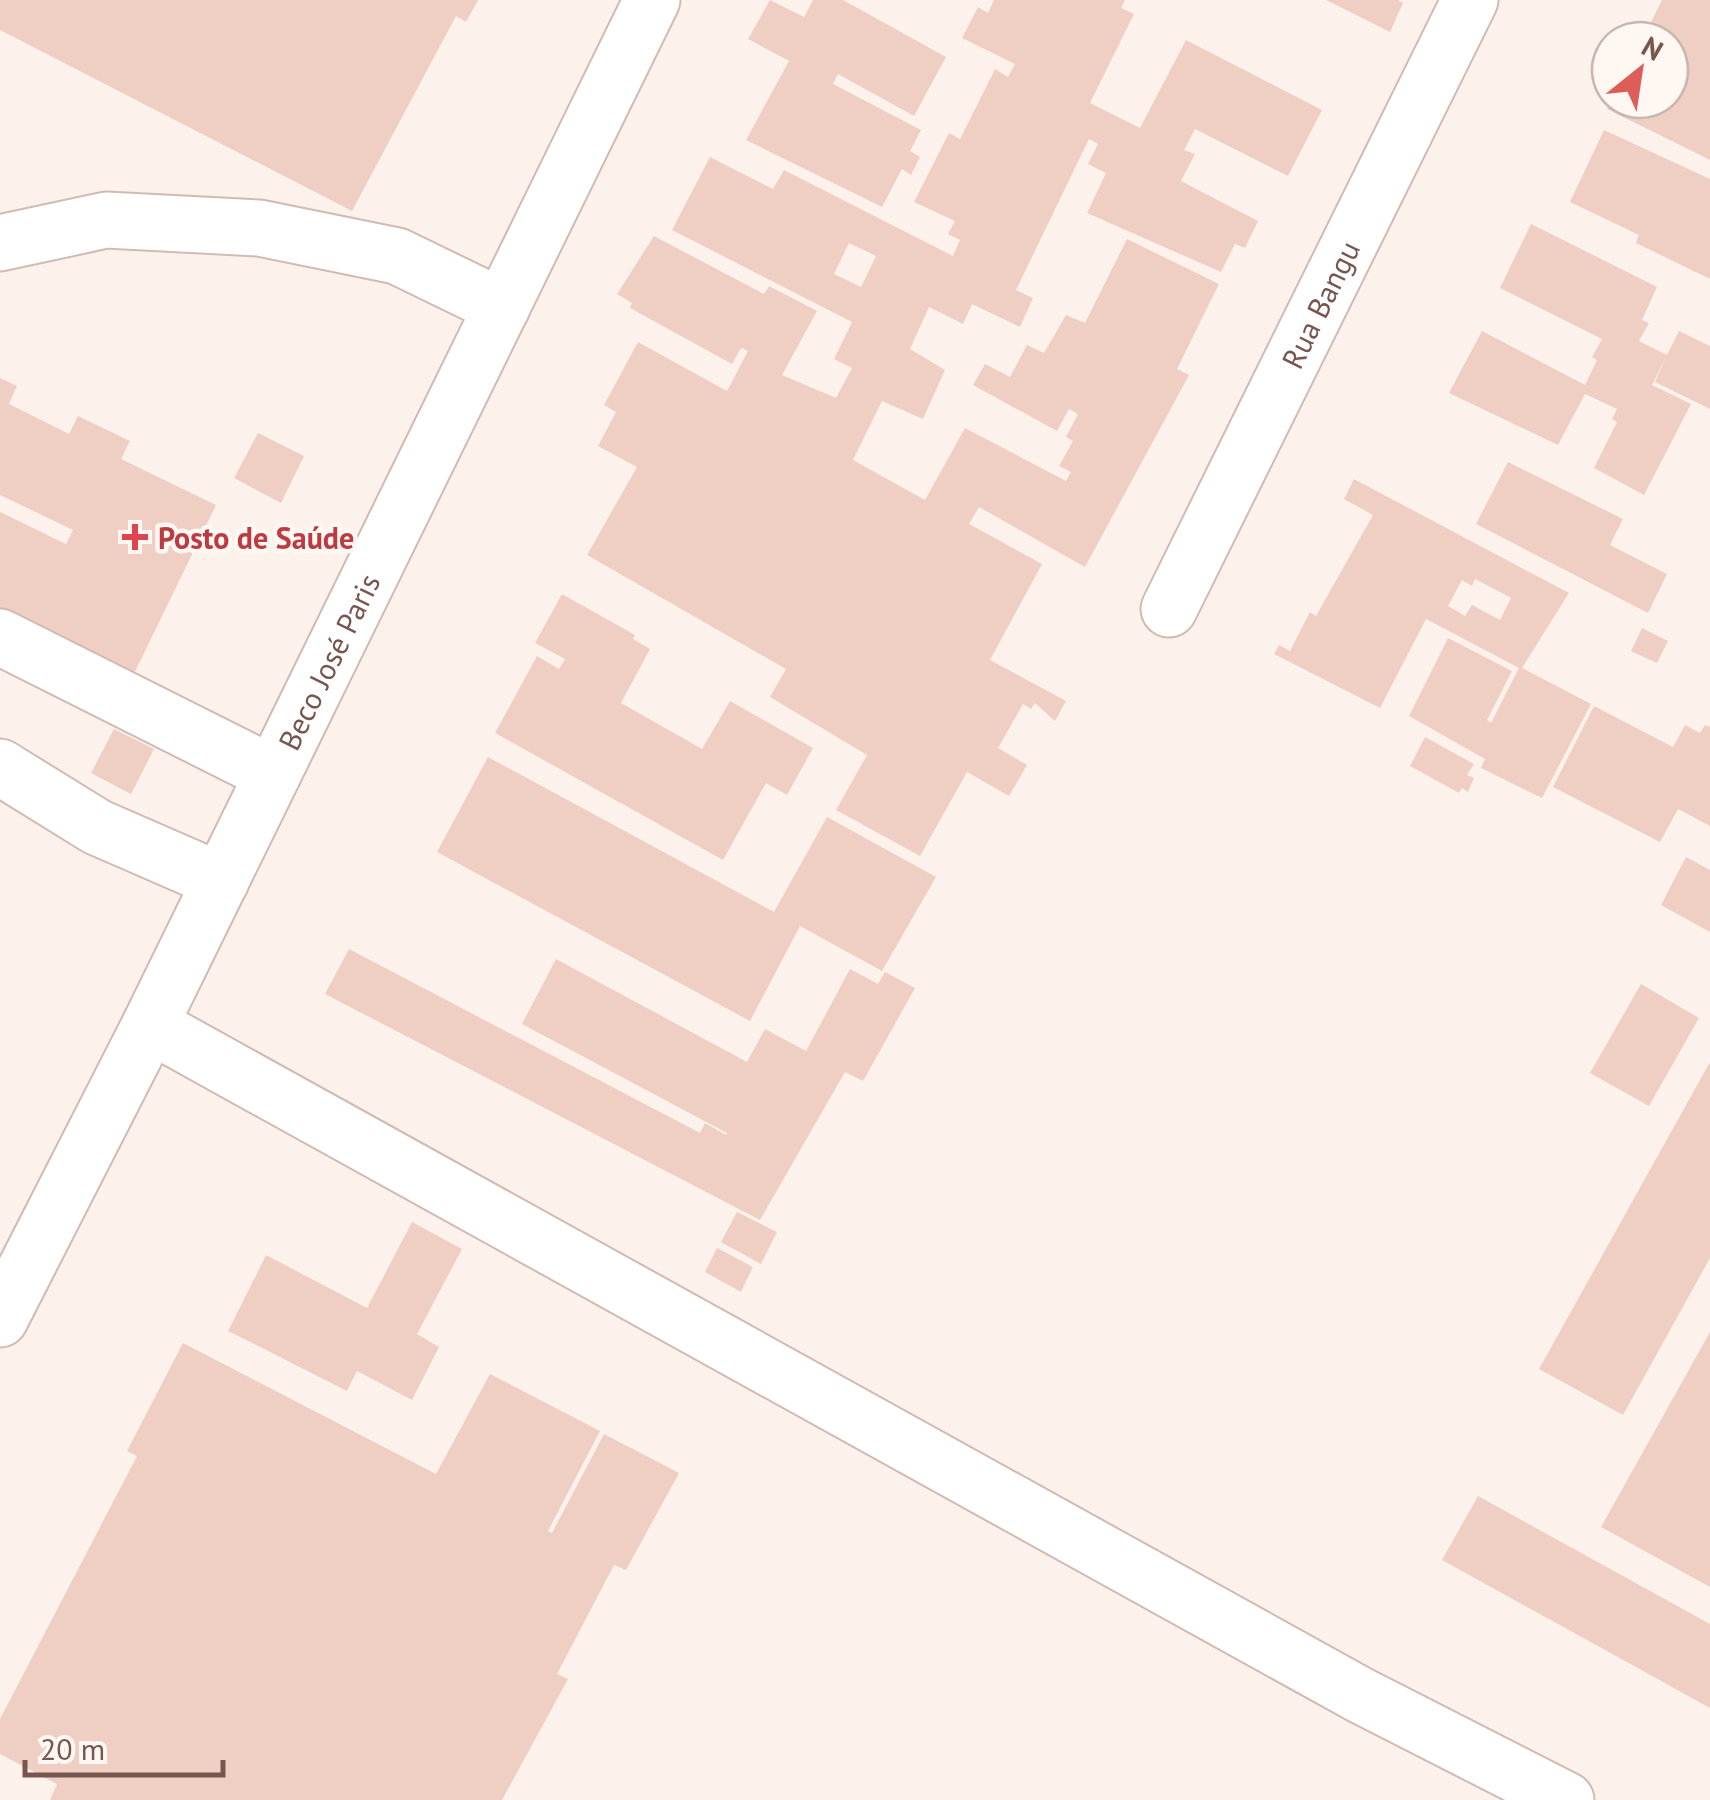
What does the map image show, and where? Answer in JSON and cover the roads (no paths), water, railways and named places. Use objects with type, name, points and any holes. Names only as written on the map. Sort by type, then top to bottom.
[{"type":"street","name":"Beco José Paris","points":[[0,1319],[150,1025],[652,0]]},
{"type":"street","name":"Rua Bangu","points":[[1169,609],[1470,0]]},
{"type":"street","points":[[0,243],[106,220],[259,228],[396,256],[502,307]]},
{"type":"street","points":[[0,637],[273,774]]},
{"type":"street","points":[[0,766],[97,827],[221,881]]},
{"type":"street","points":[[150,1025],[1360,1694],[1566,1800]]},
{"type":"place","name":"Posto de Saúde","points":[[135,537]]}]
